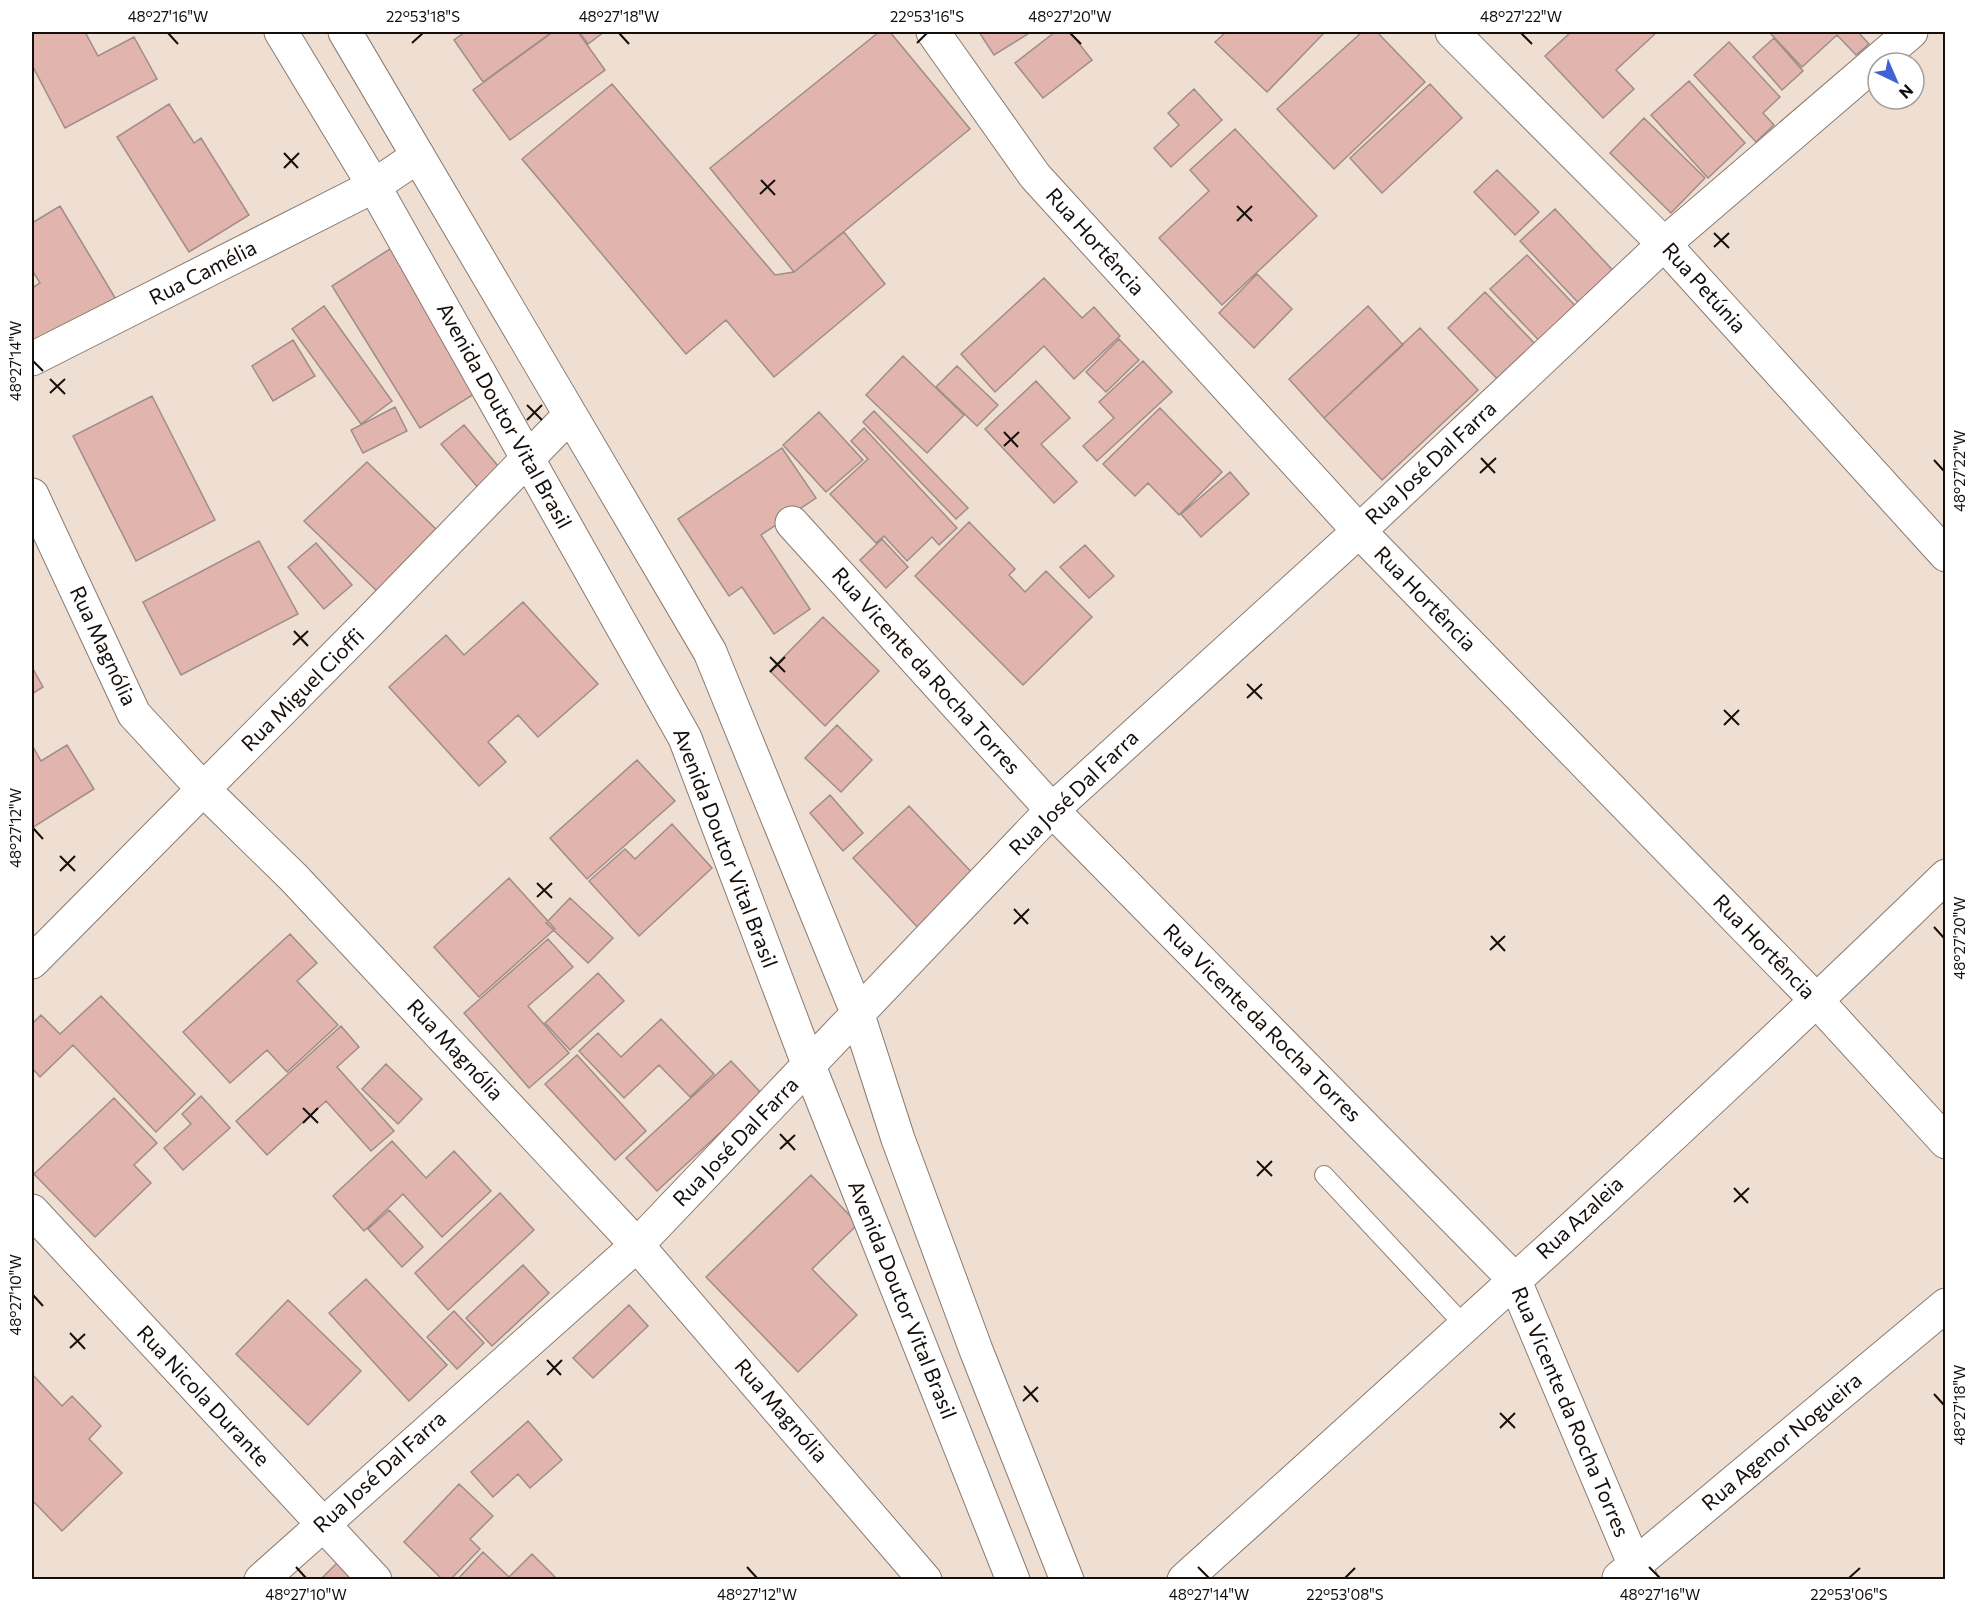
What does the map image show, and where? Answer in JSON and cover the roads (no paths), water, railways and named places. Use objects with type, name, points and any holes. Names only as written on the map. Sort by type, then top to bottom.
[{"type":"street","name":"Avenida Doutor Vital Brasil","points":[[281,32],[374,186],[685,738],[810,1066],[1013,1580]]},
{"type":"street","points":[[345,32],[711,652],[857,1012],[898,1139],[976,1350],[1067,1580]]},
{"type":"street","name":"Rua Hortência","points":[[933,32],[1035,176],[1359,531],[1817,1001],[1946,1142]]},
{"type":"street","name":"Rua Petúnia","points":[[1452,32],[1664,244],[1946,555]]},
{"type":"street","name":"Rua José Dal Farra","points":[[261,1580],[322,1523],[638,1245],[810,1066],[857,1012],[1052,810],[1359,531],[1664,244],[1911,32]]},
{"type":"street","name":"Rua Camélia","points":[[32,359],[374,186],[418,156]]},
{"type":"street","name":"Rua Miguel Cioffi","points":[[32,962],[204,790],[570,415]]},
{"type":"street","name":"Rua Magnólia","points":[[32,495],[134,714],[204,790],[294,878],[638,1245],[925,1580]]},
{"type":"street","name":"Rua Vicente da Rocha Torres","points":[[792,523],[1052,810],[1514,1279],[1631,1575]]},
{"type":"street","name":"Rua Azaleia","points":[[1184,1580],[1465,1326],[1817,1001],[1946,876]]},
{"type":"street","name":"Rua Nicola Durante","points":[[32,1211],[375,1580]]},
{"type":"street","name":"Rua Agenor Nogueira","points":[[1631,1575],[1946,1305]]},
{"type":"lane","points":[[1323,1175],[1465,1326]]}]
